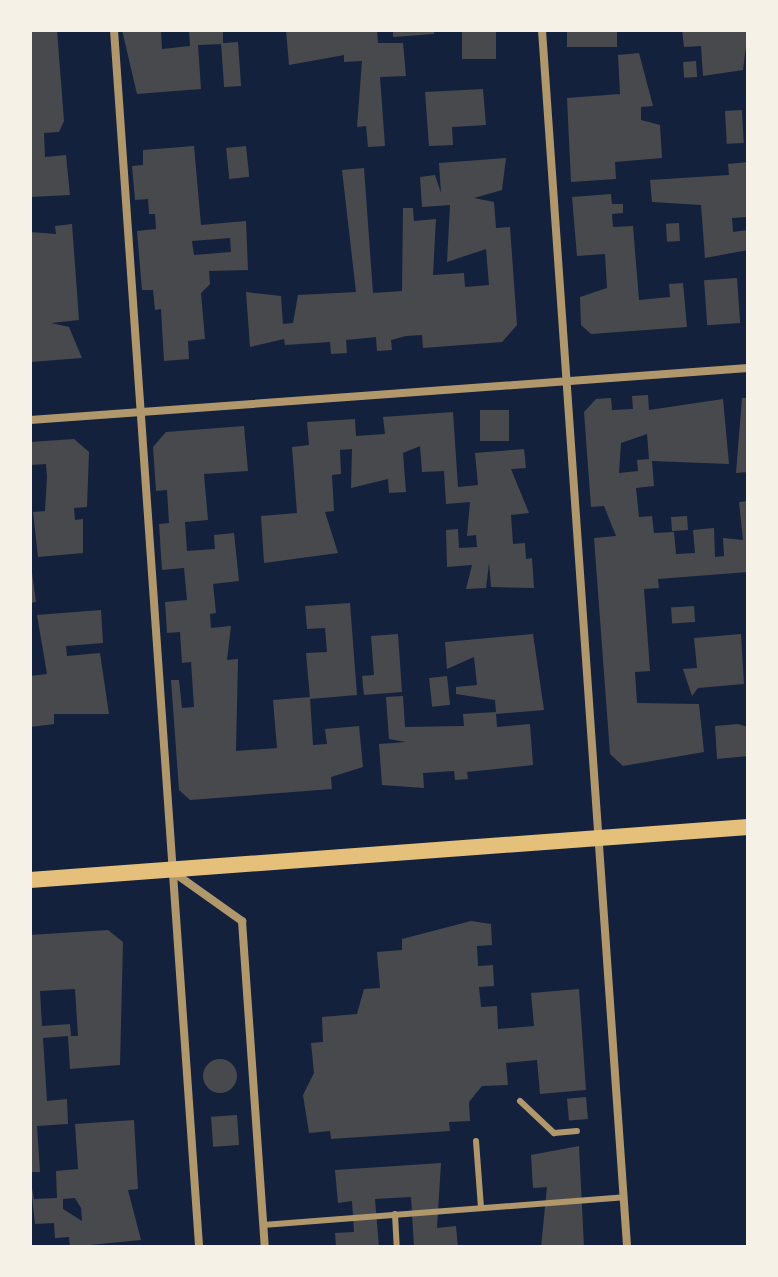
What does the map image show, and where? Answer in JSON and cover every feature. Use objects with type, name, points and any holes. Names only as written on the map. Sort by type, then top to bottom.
[{"type":"main road","points":[[30,880],[748,827]]},
{"type":"street","points":[[114,30],[142,413],[169,870],[199,1247]]},
{"type":"street","points":[[542,30],[602,837],[627,1247]]},
{"type":"street","points":[[30,420],[748,368]]},
{"type":"street","points":[[169,870],[242,921],[265,1247]]},
{"type":"lane","points":[[520,1101],[554,1133],[577,1131]]},
{"type":"lane","points":[[476,1141],[481,1208]]},
{"type":"lane","points":[[263,1225],[624,1197]]},
{"type":"lane","points":[[395,1214],[397,1247]]},
{"type":"building","points":[[30,30],[57,30],[64,121],[59,132],[44,133],[45,157],[66,155],[70,195],[30,197]]},
{"type":"building","points":[[122,30],[161,30],[162,49],[190,46],[189,30],[223,30],[223,44],[198,45],[201,89],[137,94]]},
{"type":"building","points":[[286,30],[377,30],[378,43],[403,43],[406,76],[380,77],[385,146],[368,147],[366,126],[357,127],[362,61],[344,62],[344,55],[289,65]]},
{"type":"building","points":[[393,30],[434,30],[434,34],[393,37]]},
{"type":"building","points":[[462,30],[496,30],[496,59],[462,59]]},
{"type":"building","points":[[567,30],[617,30],[617,47],[567,47]]},
{"type":"building","points":[[682,30],[748,30],[743,70],[703,76],[701,46],[684,47]]},
{"type":"building","points":[[238,42],[241,86],[224,87],[221,43]]},
{"type":"building","points":[[639,53],[653,106],[641,107],[641,120],[660,125],[662,158],[615,162],[616,179],[571,182],[567,98],[620,94],[618,55]]},
{"type":"building","points":[[696,61],[697,77],[684,78],[683,62]]},
{"type":"building","points":[[483,89],[486,125],[452,127],[453,145],[429,146],[425,92]]},
{"type":"building","points":[[742,110],[744,143],[727,144],[725,111]]},
{"type":"building","points":[[194,146],[201,225],[246,221],[248,270],[209,271],[210,284],[201,293],[205,339],[188,341],[189,359],[164,361],[161,309],[155,310],[153,290],[142,290],[137,231],[156,229],[155,214],[149,214],[148,199],[135,200],[132,166],[143,165],[143,150]],"holes":[[[230,238],[231,252],[194,255],[192,241]]]},
{"type":"building","points":[[246,146],[249,177],[229,179],[226,148]]},
{"type":"building","points":[[506,158],[502,190],[474,198],[494,202],[496,228],[510,227],[517,325],[502,342],[423,348],[422,335],[406,336],[391,340],[392,350],[377,351],[376,337],[346,340],[347,353],[331,354],[330,342],[285,345],[284,339],[250,347],[246,292],[281,296],[283,324],[293,323],[298,295],[356,292],[342,170],[364,168],[373,293],[402,291],[403,208],[413,208],[414,221],[436,219],[433,275],[464,273],[465,287],[489,285],[486,249],[447,262],[450,205],[422,207],[420,177],[435,175],[441,193],[439,163]]},
{"type":"building","points":[[748,162],[748,217],[732,218],[733,232],[748,230],[748,250],[705,258],[701,205],[652,202],[650,180],[729,175],[728,164]]},
{"type":"building","points":[[611,194],[612,204],[623,204],[623,213],[612,214],[613,227],[633,226],[639,300],[670,297],[669,284],[683,283],[687,327],[591,334],[581,325],[580,297],[607,288],[605,254],[577,256],[572,197]]},
{"type":"building","points":[[679,223],[680,241],[667,242],[666,224]]},
{"type":"building","points":[[72,224],[79,320],[51,323],[69,327],[82,358],[30,362],[30,232],[56,234],[55,226]]},
{"type":"building","points":[[737,278],[740,323],[707,325],[704,280]]},
{"type":"building","points":[[648,395],[649,410],[723,399],[729,464],[652,461],[654,486],[636,488],[639,517],[652,516],[654,533],[674,532],[676,554],[695,553],[693,530],[714,528],[715,557],[724,556],[723,538],[743,540],[739,502],[748,501],[748,572],[658,579],[659,588],[644,589],[650,671],[635,672],[637,703],[699,704],[704,752],[623,766],[610,754],[594,538],[616,536],[604,506],[591,507],[584,412],[596,399],[611,398],[612,410],[633,409],[632,396]],"holes":[[[647,434],[649,459],[637,460],[638,471],[619,473],[621,443]]]},
{"type":"building","points":[[742,398],[748,398],[748,472],[736,473]]},
{"type":"building","points":[[480,410],[509,410],[509,441],[480,441]]},
{"type":"building","points":[[453,412],[458,487],[478,485],[475,453],[524,449],[526,468],[511,469],[529,513],[511,515],[513,544],[525,543],[526,559],[532,558],[534,588],[491,587],[489,563],[486,588],[466,589],[472,565],[447,567],[446,530],[458,529],[459,548],[477,547],[476,535],[467,536],[470,502],[446,504],[444,471],[422,472],[420,446],[403,453],[406,492],[389,493],[388,479],[351,488],[352,449],[340,450],[341,474],[332,475],[334,511],[325,512],[338,553],[264,563],[261,516],[297,513],[292,447],[309,445],[307,422],[355,419],[356,436],[385,434],[383,417]]},
{"type":"building","points":[[244,426],[248,471],[204,474],[208,520],[185,522],[187,551],[215,549],[214,535],[234,533],[239,581],[213,584],[216,613],[210,614],[211,628],[231,626],[227,660],[238,659],[236,751],[277,748],[273,700],[310,697],[313,745],[327,744],[325,729],[359,726],[363,767],[331,777],[332,789],[190,800],[179,790],[171,680],[179,680],[182,708],[194,707],[191,662],[182,663],[180,632],[167,633],[165,602],[187,600],[184,568],[162,570],[159,524],[169,523],[167,490],[156,491],[153,447],[166,432]]},
{"type":"building","points":[[74,439],[89,452],[87,507],[74,508],[75,520],[83,519],[83,553],[38,557],[33,512],[45,511],[47,477],[46,464],[30,465],[30,442]]},
{"type":"building","points":[[687,516],[688,530],[672,531],[671,517]]},
{"type":"building","points":[[30,558],[36,602],[30,603]]},
{"type":"building","points":[[350,603],[357,695],[310,699],[306,653],[327,652],[325,628],[307,629],[305,606]]},
{"type":"building","points":[[694,606],[695,622],[672,624],[671,608]]},
{"type":"building","points":[[101,610],[103,643],[66,646],[67,656],[100,653],[109,714],[54,714],[54,724],[30,727],[30,676],[47,674],[37,615]]},
{"type":"building","points":[[398,634],[402,692],[364,695],[362,676],[374,675],[371,636]]},
{"type":"building","points":[[533,634],[544,710],[496,714],[497,727],[530,724],[533,765],[467,772],[468,779],[455,780],[454,771],[423,773],[424,788],[382,785],[379,744],[406,742],[389,739],[386,697],[403,696],[405,727],[464,726],[463,714],[496,712],[495,700],[456,694],[456,687],[477,685],[474,657],[447,669],[445,642]]},
{"type":"building","points":[[741,634],[744,684],[698,688],[692,696],[683,669],[697,668],[694,638]]},
{"type":"building","points":[[447,676],[450,705],[432,707],[429,678]]},
{"type":"building","points":[[738,724],[748,727],[748,756],[717,759],[715,726]]},
{"type":"building","points":[[471,921],[491,924],[492,945],[477,946],[478,966],[493,965],[494,986],[479,987],[481,1007],[497,1006],[498,1029],[534,1026],[531,993],[579,989],[586,1090],[540,1094],[537,1060],[506,1063],[508,1085],[482,1086],[469,1102],[470,1121],[449,1122],[450,1131],[331,1139],[330,1131],[309,1133],[303,1095],[314,1073],[311,1043],[323,1042],[322,1017],[357,1014],[364,989],[380,988],[377,952],[402,950],[402,939]]},
{"type":"building","points":[[108,930],[123,942],[120,1065],[70,1069],[68,1036],[43,1038],[47,1101],[67,1099],[68,1124],[37,1126],[40,1172],[30,1172],[30,935]],"holes":[[[75,989],[78,1036],[71,1036],[70,1024],[42,1026],[40,991]]]},
{"type":"building","points":[[220,1059],[232,1064],[237,1076],[232,1088],[220,1093],[208,1088],[203,1076],[208,1064]]},
{"type":"building","points":[[586,1097],[588,1119],[569,1121],[567,1099]]},
{"type":"building","points":[[237,1115],[239,1145],[213,1147],[211,1117]]},
{"type":"building","points":[[134,1120],[138,1189],[128,1190],[141,1240],[70,1247],[69,1237],[55,1238],[54,1223],[35,1224],[30,1177],[34,1199],[57,1198],[56,1171],[78,1169],[75,1124]],"holes":[[[75,1198],[81,1208],[82,1221],[63,1209],[63,1199]]]},
{"type":"building","points":[[579,1146],[584,1247],[541,1247],[547,1187],[533,1188],[531,1155]]},
{"type":"building","points":[[441,1163],[437,1228],[456,1226],[458,1247],[414,1247],[411,1197],[375,1199],[379,1247],[336,1247],[335,1233],[354,1232],[352,1201],[338,1203],[335,1170]]}]
